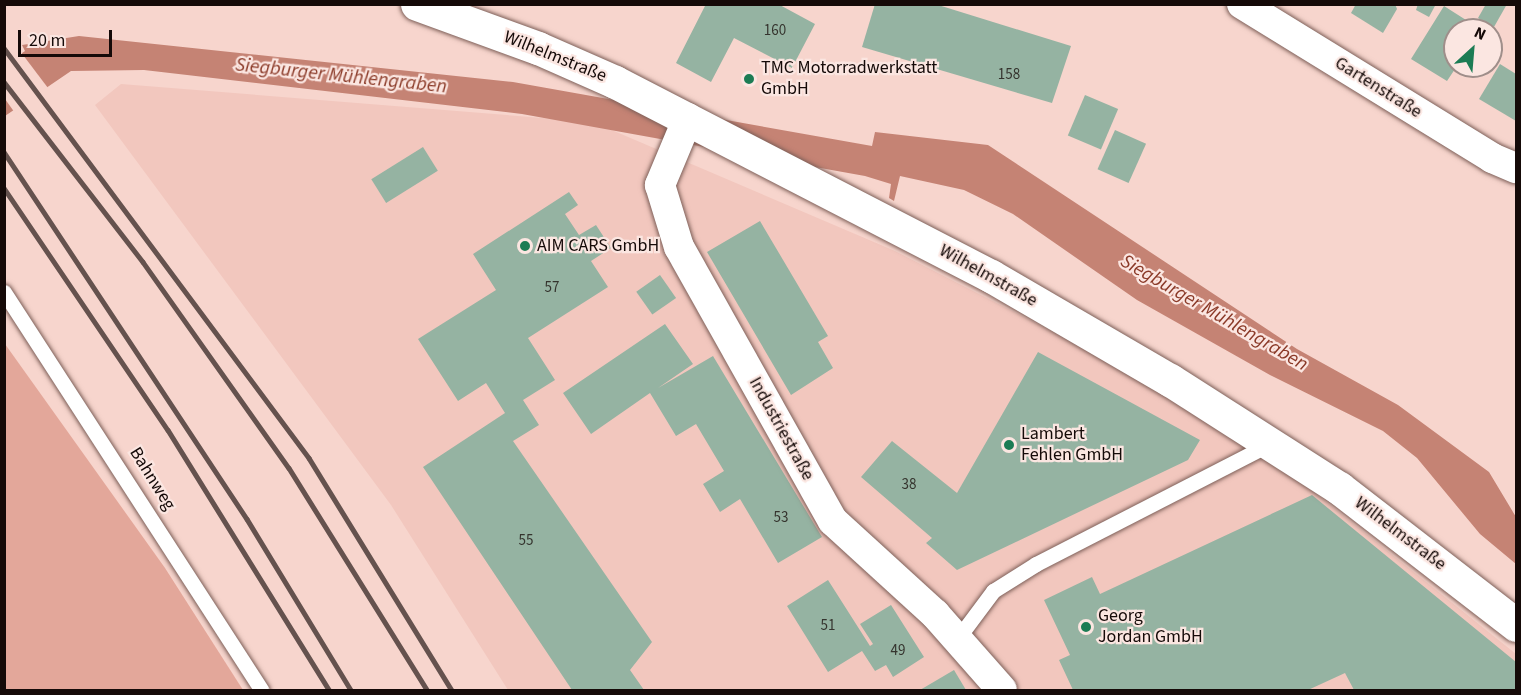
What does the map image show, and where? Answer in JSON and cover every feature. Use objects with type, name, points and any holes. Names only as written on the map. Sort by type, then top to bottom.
[{"type":"main road","name":"Wilhelmstraße","points":[[417,4],[538,48],[688,118],[991,276],[1339,488],[1516,625]]},
{"type":"street","name":"Gartenstraße","points":[[1242,4],[1492,158],[1516,168]]},
{"type":"street","name":"Industriestraße","points":[[688,118],[660,185],[679,247],[833,520],[958,638],[1002,690]]},
{"type":"lane","name":"Bahnweg","points":[[4,292],[261,690]]},
{"type":"lane","points":[[958,638],[993,591],[1036,564],[1270,444]]},
{"type":"shaded area","points":[[121,84],[593,122],[895,251],[1160,387],[1315,493],[1516,654],[1516,690],[508,690],[391,505],[95,105]]},
{"type":"shaded area","points":[[5,344],[165,568],[243,690],[5,690]]},
{"type":"water","name":"Siegburger Mühlengraben","points":[[79,36],[513,82],[872,146],[875,132],[988,145],[1297,349],[1398,405],[1489,472],[1516,517],[1516,564],[1480,534],[1417,458],[1383,431],[1270,375],[1137,300],[1013,214],[964,190],[900,176],[894,201],[889,198],[891,184],[865,176],[522,114],[144,70],[71,71],[5,116],[5,65],[25,51],[22,45]]},
{"type":"pier","points":[[20,51],[48,88],[15,113],[5,99],[4,62]]},
{"type":"building","points":[[706,4],[778,4],[815,24],[792,68],[734,38],[711,82],[676,63]]},
{"type":"building","points":[[875,4],[935,4],[1071,46],[1052,103],[862,47]]},
{"type":"building","points":[[1356,4],[1395,4],[1397,9],[1383,33],[1351,13]]},
{"type":"building","points":[[1418,4],[1436,4],[1429,17],[1416,10]]},
{"type":"building","points":[[1486,4],[1507,4],[1499,18],[1478,18]]},
{"type":"building","points":[[1444,6],[1463,18],[1443,18],[1443,78],[1449,78],[1447,81],[1411,59]]},
{"type":"building","points":[[1503,66],[1516,74],[1516,121],[1479,99],[1492,78],[1503,78]]},
{"type":"building","points":[[1085,95],[1118,109],[1101,150],[1068,136]]},
{"type":"building","points":[[1115,130],[1146,144],[1129,183],[1098,169]]},
{"type":"building","points":[[423,147],[438,171],[386,203],[371,179]]},
{"type":"building","points":[[569,192],[578,205],[565,214],[579,235],[596,225],[611,248],[591,261],[608,287],[528,338],[555,380],[523,400],[539,425],[513,441],[652,642],[630,670],[644,690],[572,690],[423,467],[505,413],[486,383],[458,401],[418,339],[496,290],[473,254]]},
{"type":"building","points":[[760,221],[828,336],[818,342],[833,368],[791,395],[707,252]]},
{"type":"building","points":[[660,275],[676,298],[652,315],[636,292]]},
{"type":"building","points":[[665,324],[693,364],[658,388],[713,356],[822,537],[778,563],[740,499],[720,512],[703,484],[724,471],[696,424],[676,436],[650,393],[591,434],[563,393]]},
{"type":"building","points":[[1038,352],[1200,440],[1188,460],[957,570],[926,543],[932,538],[861,477],[892,441],[957,493]]},
{"type":"building","points":[[1312,495],[1516,662],[1516,690],[1354,690],[1345,673],[1308,690],[1073,690],[1059,660],[1070,655],[1044,600],[1092,577],[1100,594]]},
{"type":"building","points":[[828,580],[870,646],[873,644],[860,624],[891,605],[924,657],[893,677],[886,665],[875,671],[862,651],[828,672],[787,606]]},
{"type":"building","points":[[954,670],[966,690],[920,690]]},
{"type":"railway","points":[[4,48],[309,458],[452,690]]},
{"type":"railway","points":[[4,82],[143,262],[289,468],[427,690]]},
{"type":"railway","points":[[4,152],[247,519],[351,690]]},
{"type":"railway","points":[[4,188],[168,430],[329,690]]},
{"type":"place","name":"TMC Motorradwerkstatt GmbH","points":[[749,79]]},
{"type":"place","name":"AIM CARS GmbH","points":[[525,246]]},
{"type":"place","name":"Lambert Fehlen GmbH","points":[[1009,445]]},
{"type":"place","name":"Georg Jordan GmbH","points":[[1086,627]]}]
